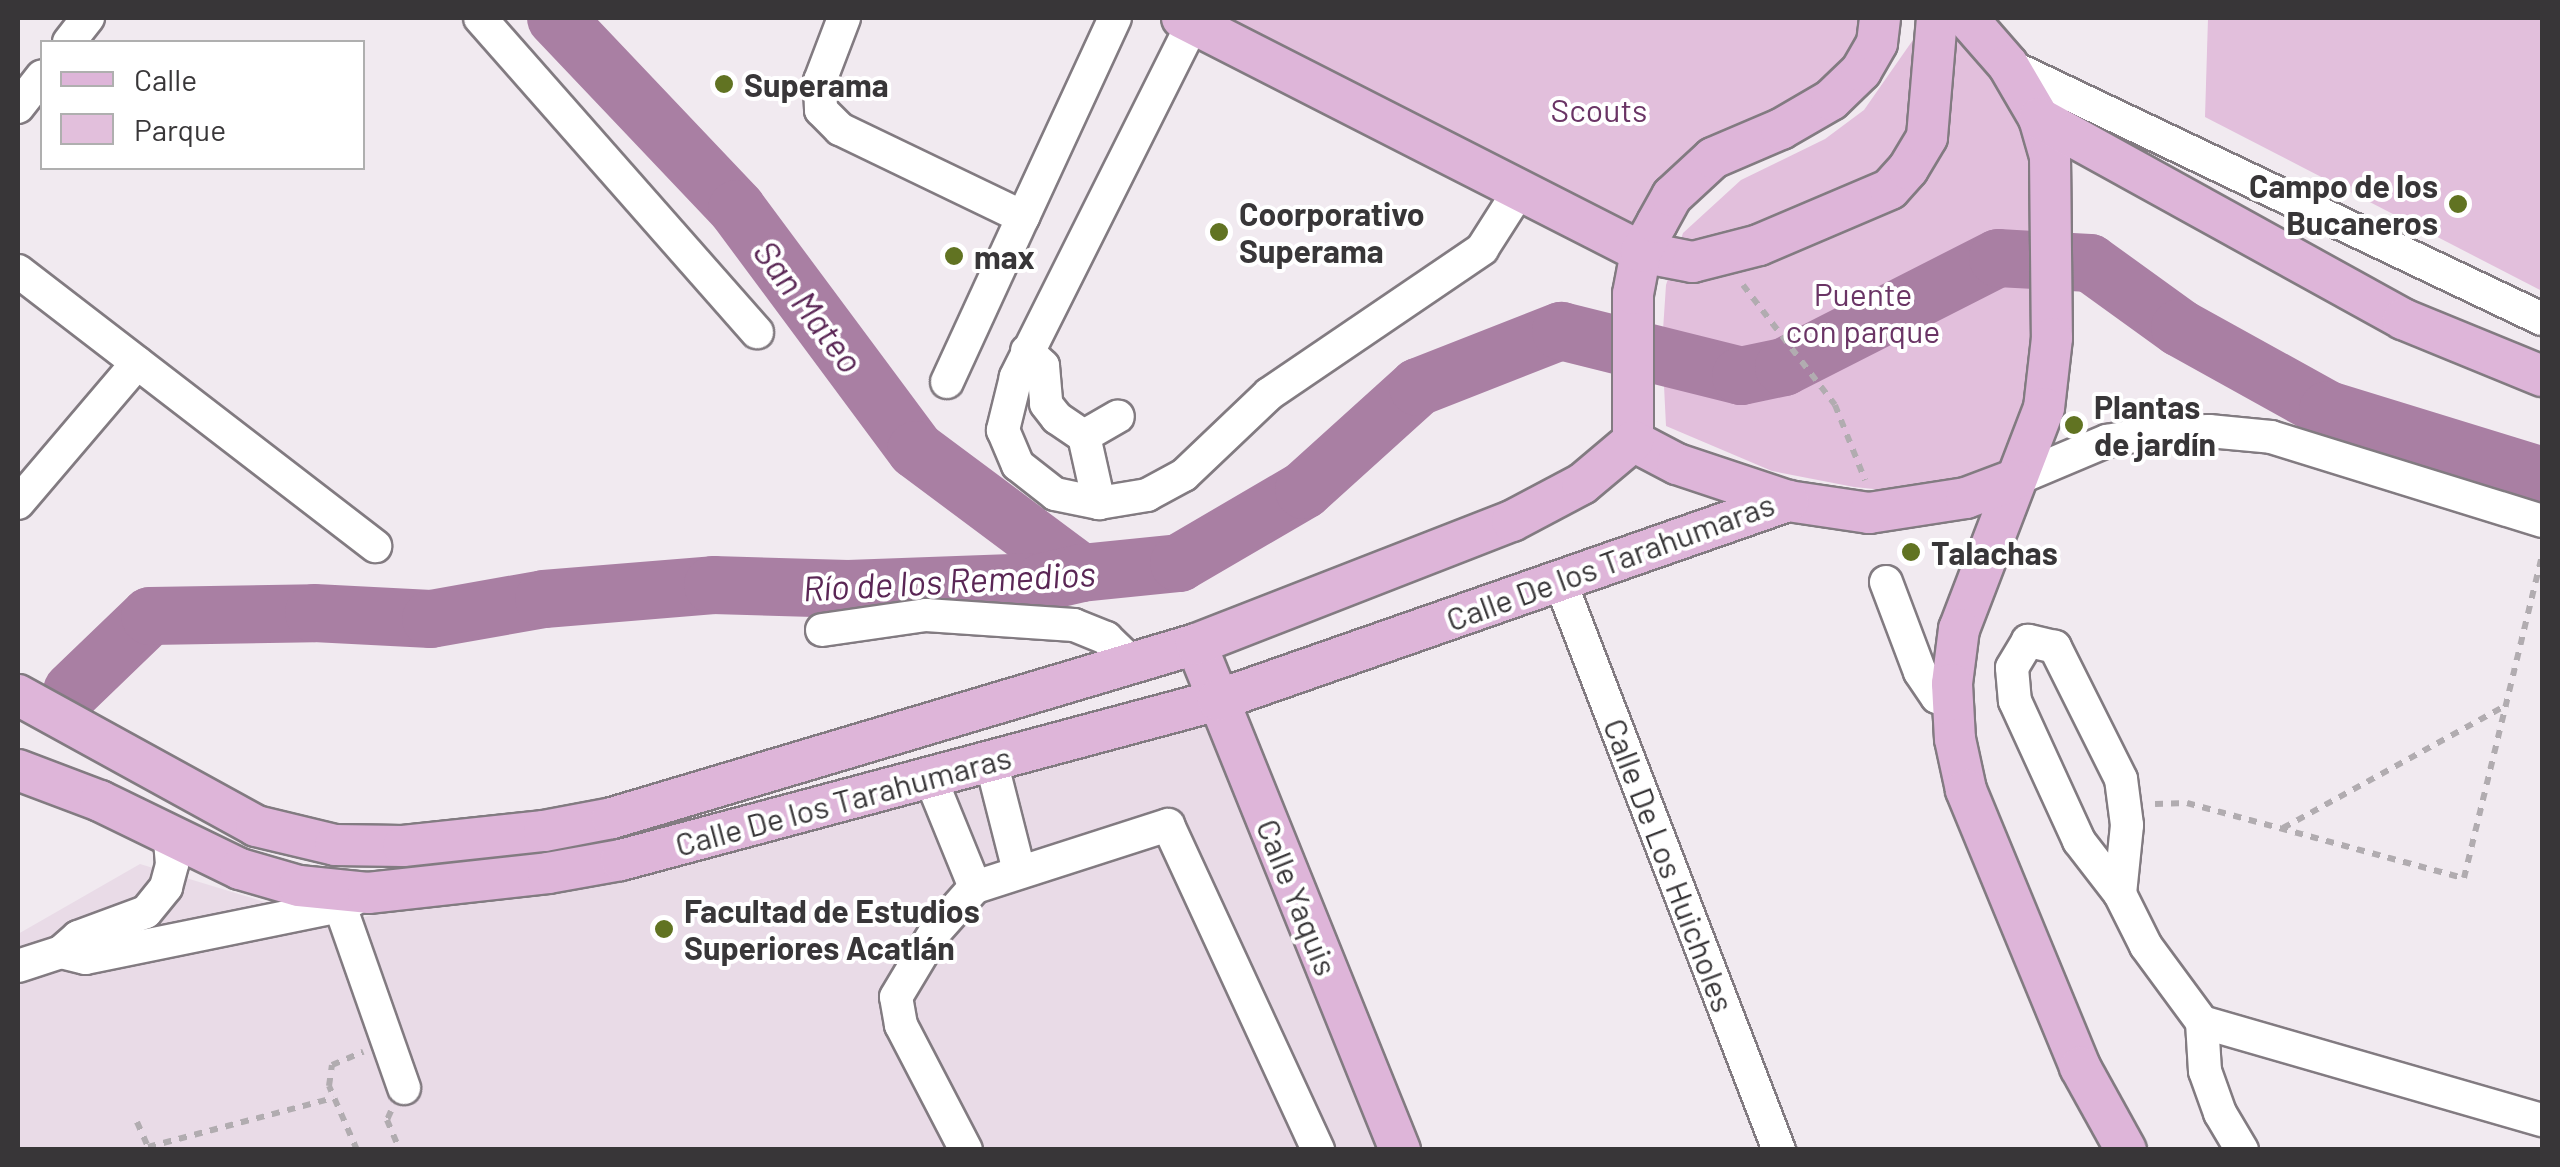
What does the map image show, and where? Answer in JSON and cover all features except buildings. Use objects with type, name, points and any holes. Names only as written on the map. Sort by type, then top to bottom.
[{"type":"main road","points":[[1633,441],[1634,294],[1641,252],[1672,196],[1713,158],[1808,114],[1861,72],[1877,43],[1880,18]]},
{"type":"main road","points":[[1187,21],[1641,252],[1693,262],[1722,256],[1859,206],[1890,190],[1927,136],[1937,18]]},
{"type":"main road","points":[[1967,18],[2008,65],[2039,118],[2050,156],[2052,338],[2044,408],[1959,629],[1953,703],[1955,739],[1966,790],[2080,1067],[2126,1150]]},
{"type":"main road","points":[[2039,118],[2403,320],[2542,376]]},
{"type":"main road","name":"Calle De los Tarahumaras","points":[[28,699],[256,826],[335,845],[403,846],[612,818],[1196,644],[1512,521],[1582,484],[1633,441],[1677,464],[1788,501]]},
{"type":"main road","points":[[1788,501],[1870,513],[1966,498],[2014,480]]},
{"type":"main road","name":"Calle De los Tarahumaras","points":[[18,770],[100,801],[170,838],[270,878],[354,900],[548,873],[621,860],[1218,700],[1788,501]]},
{"type":"main road","name":"Calle Yaquis","points":[[1196,644],[1400,1150]]},
{"type":"street","points":[[70,40],[88,18]]},
{"type":"street","points":[[480,18],[757,332]]},
{"type":"street","points":[[844,18],[820,81],[822,110],[840,129],[1024,218]]},
{"type":"street","points":[[947,382],[1115,18]]},
{"type":"street","points":[[1187,21],[1026,351],[1004,430],[1018,464],[1055,494],[1099,503],[1147,494],[1184,475],[1269,394],[1482,248],[1519,191]]},
{"type":"street","points":[[2008,65],[2542,319]]},
{"type":"street","points":[[18,108],[40,79]]},
{"type":"street","points":[[18,271],[374,546]]},
{"type":"street","points":[[1026,351],[1043,366],[1046,404],[1057,418],[1084,436],[1099,503]]},
{"type":"street","points":[[18,503],[138,364]]},
{"type":"street","points":[[1084,436],[1118,416]]},
{"type":"street","points":[[2014,480],[2107,440],[2151,433],[2209,431],[2270,437],[2542,522]]},
{"type":"street","name":"Calle De Los Huicholes","points":[[1560,581],[1779,1150]]},
{"type":"street","points":[[1886,582],[1920,672],[1938,698],[1953,703]]},
{"type":"street","points":[[822,630],[926,615],[1074,625],[1106,638],[1131,662]]},
{"type":"street","points":[[2120,894],[2127,825],[2120,779],[2074,678],[2055,647],[2028,641],[2012,668],[2015,701],[2079,841],[2120,894],[2146,946],[2202,1022],[2205,1070],[2220,1113],[2242,1150]]},
{"type":"street","points":[[991,760],[1019,870]]},
{"type":"street","points":[[930,777],[975,887]]},
{"type":"street","points":[[966,1150],[901,1025],[896,997],[935,932],[975,887],[1168,825],[1318,1150]]},
{"type":"street","points":[[18,966],[60,952],[78,937],[132,921],[156,904],[172,864],[170,838]]},
{"type":"street","points":[[60,952],[85,958],[354,900],[404,1088]]},
{"type":"street","points":[[2202,1022],[2542,1120]]},
{"type":"path","points":[[1722,256],[1835,405],[1866,483],[1870,513]]},
{"type":"path","points":[[2124,806],[2187,803],[2464,878],[2542,556]]},
{"type":"path","points":[[2282,828],[2507,705]]},
{"type":"path","points":[[357,1150],[329,1086],[332,1065],[389,1041]]},
{"type":"path","points":[[137,1122],[148,1147],[334,1098]]},
{"type":"shaded area","name":"Facultad de Estudios Superiores Acatlán","points":[[1218,700],[1380,1149],[18,1149],[18,934],[140,864],[337,924]]},
{"type":"green space","name":"Scouts","points":[[1210,18],[1861,18],[1852,59],[1817,90],[1731,131],[1670,171],[1629,227]]},
{"type":"green space","name":"Puente con parque","points":[[1937,18],[1977,51],[2040,168],[2031,406],[2017,442],[1993,471],[1923,494],[1854,487],[1772,471],[1666,426],[1662,345],[1666,285],[1683,233],[1741,180],[1825,139],[1864,110],[1915,37]]},
{"type":"green space","name":"Campo de los Bucaneros","points":[[2208,18],[2542,18],[2542,291],[2205,117]]},
{"type":"waterway","name":"San Mateo","points":[[556,18],[737,209],[916,450],[1081,573]]},
{"type":"waterway","name":"Río de los Remedios","points":[[72,691],[150,616],[314,613],[431,619],[544,599],[713,585],[848,589],[1043,582],[1081,573],[1179,563],[1304,490],[1418,387],[1561,331],[1741,376],[1784,367],[1998,258],[2090,263],[2180,328],[2328,410],[2542,476]]},
{"type":"place","name":"Superama","points":[[724,84]]},
{"type":"place","name":"Campo de los Bucaneros","points":[[2458,204]]},
{"type":"place","name":"Coorporativo Superama","points":[[1219,232]]},
{"type":"place","name":"max","points":[[954,256]]},
{"type":"place","name":"Plantas de jardín","points":[[2074,425]]},
{"type":"place","name":"Talachas","points":[[1911,552]]},
{"type":"place","name":"Facultad de Estudios Superiores Acatlán","points":[[664,929]]}]
